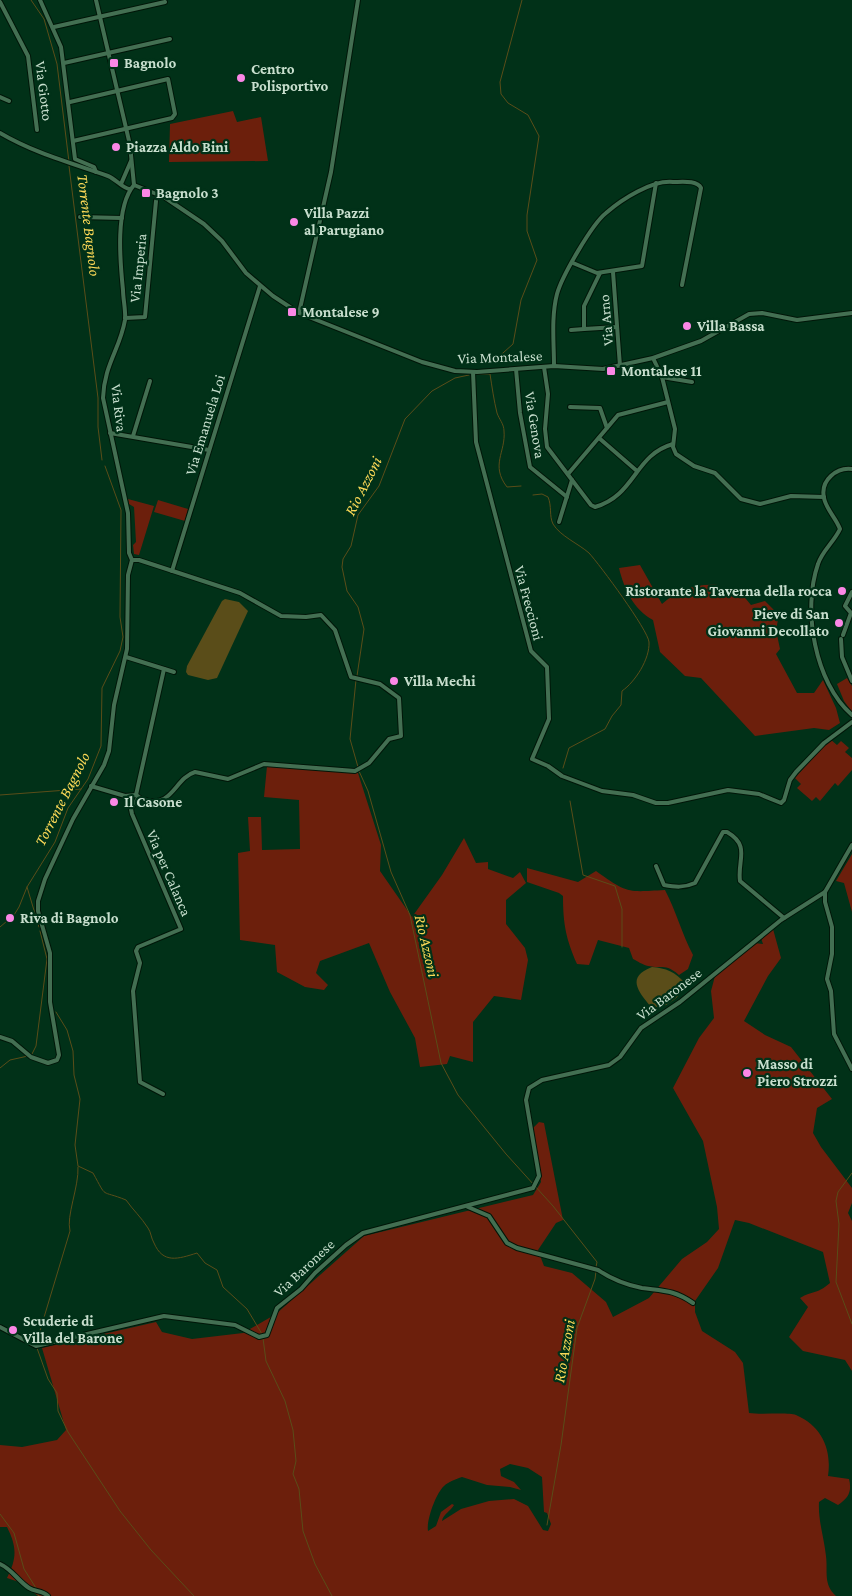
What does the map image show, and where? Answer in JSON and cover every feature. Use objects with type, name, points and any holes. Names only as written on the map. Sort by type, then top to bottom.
[{"type":"street","points":[[40,0],[54,27],[64,63],[70,102],[75,160],[94,167],[96,172]]},
{"type":"street","points":[[0,133],[72,165],[116,179],[123,186],[130,189],[134,185],[126,128],[96,0]]},
{"type":"street","points":[[299,313],[331,172],[358,0]]},
{"type":"street","name":"Via Giotto","points":[[0,2],[28,56],[37,130]]},
{"type":"street","points":[[54,27],[165,2]]},
{"type":"street","points":[[64,63],[170,39]]},
{"type":"street","points":[[70,102],[168,79],[175,114],[172,118],[73,141]]},
{"type":"street","points":[[0,97],[9,101]]},
{"type":"street","points":[[123,186],[131,161]]},
{"type":"street","points":[[126,176],[133,178]]},
{"type":"street","points":[[554,366],[554,311],[558,293],[572,263],[605,214],[656,183],[668,181],[697,183],[702,188],[682,285]]},
{"type":"street","points":[[572,263],[600,273],[642,266],[656,183]]},
{"type":"street","name":"Via Montalese","points":[[134,185],[164,197],[204,224],[217,235],[240,266],[260,286],[299,313],[436,367],[473,372],[554,366],[603,369],[653,358],[709,338],[749,314],[762,313],[800,319],[852,313]]},
{"type":"street","name":"Via Riva","points":[[0,1037],[12,1041],[31,1057],[48,1063],[57,1060],[59,1055],[50,1002],[50,953],[38,911],[38,901],[45,879],[109,751],[114,705],[126,657],[129,631],[128,575],[132,560],[129,553],[128,514],[104,398],[104,379],[122,334],[125,318],[120,248],[124,201],[123,186]]},
{"type":"street","name":"Via Riva","points":[[124,201],[130,189]]},
{"type":"street","name":"Via Imperia","points":[[125,318],[145,317],[156,201]]},
{"type":"street","points":[[80,217],[122,218]]},
{"type":"street","name":"Via Arno","points":[[613,272],[620,366]]},
{"type":"street","points":[[584,329],[584,306],[600,273]]},
{"type":"street","name":"Via Emanuela Loi","points":[[172,571],[260,286]]},
{"type":"street","points":[[790,318],[791,313]]},
{"type":"street","points":[[571,330],[617,327]]},
{"type":"street","points":[[653,358],[662,377],[676,432],[673,444],[676,454],[694,466],[715,473],[741,499],[760,504],[791,496],[824,497]]},
{"type":"street","points":[[544,367],[548,394],[545,428],[547,447],[584,499],[595,507],[615,499],[657,451],[673,444]]},
{"type":"street","name":"Via Genova","points":[[516,369],[520,413],[530,467],[567,497]]},
{"type":"street","name":"Via Freccioni","points":[[473,372],[476,442],[495,519],[530,652],[544,664],[548,673],[549,719],[532,759],[548,766],[562,776],[602,791],[633,795],[656,803],[668,803],[728,790],[758,794],[781,803],[784,800],[790,780],[796,772],[824,743],[852,722]]},
{"type":"street","points":[[662,377],[692,382]]},
{"type":"street","points":[[133,436],[150,380]]},
{"type":"street","points":[[568,474],[618,415],[668,402]]},
{"type":"street","points":[[570,407],[596,406],[602,410],[607,428]]},
{"type":"street","points":[[110,433],[209,450]]},
{"type":"street","points":[[599,438],[638,471]]},
{"type":"street","points":[[852,469],[838,469],[831,475],[824,497],[840,529],[834,540],[822,554],[817,567],[810,619],[818,656],[825,674],[840,705],[852,715]]},
{"type":"street","points":[[559,522],[572,480]]},
{"type":"street","points":[[91,786],[125,796],[137,796],[151,802],[161,801],[168,797],[183,778],[195,772],[228,779],[264,764],[355,771],[369,764],[389,739],[401,736],[399,698],[380,684],[351,677],[335,630],[321,615],[306,618],[281,616],[240,593],[139,560],[132,560]]},
{"type":"street","points":[[852,592],[845,606],[851,613],[842,637],[842,657],[852,681]]},
{"type":"street","points":[[126,657],[174,672]]},
{"type":"street","points":[[131,809],[137,796],[164,669]]},
{"type":"street","points":[[125,796],[131,809]]},
{"type":"street","name":"Via per Calanca","points":[[131,809],[181,929],[138,947],[136,951],[140,963],[133,991],[140,1082],[163,1094]]},
{"type":"street","points":[[656,866],[664,885],[681,887],[691,885],[695,883],[723,832],[728,832],[740,842],[742,852],[740,881],[784,918]]},
{"type":"street","points":[[852,845],[825,892],[825,902],[832,927],[832,954],[827,980],[831,991],[834,1034],[852,1069]]},
{"type":"street","name":"Via Baronese","points":[[0,1327],[37,1346],[164,1316],[235,1325],[259,1337],[267,1335],[277,1308],[301,1289],[315,1273],[354,1238],[363,1233],[468,1207],[533,1188],[539,1176],[526,1100],[529,1088],[542,1080],[609,1065],[617,1061],[642,1028],[680,1002],[784,918],[825,892]]},
{"type":"street","points":[[468,1207],[489,1216],[507,1243],[516,1248],[598,1270],[609,1277],[642,1288],[678,1293],[693,1303]]},
{"type":"street","points":[[0,1564],[7,1567],[32,1590],[44,1592],[48,1596]]},
{"type":"shaded area","points":[[233,111],[237,122],[261,117],[268,161],[169,162],[170,124]]},
{"type":"shaded area","points":[[128,499],[154,506],[139,555],[134,554],[133,545],[136,542],[134,507],[129,504]]},
{"type":"shaded area","points":[[158,500],[188,509],[185,521],[154,512]]},
{"type":"shaded area","points":[[640,565],[662,604],[681,591],[702,585],[718,585],[724,593],[734,597],[741,593],[751,605],[765,601],[779,615],[776,630],[780,649],[776,654],[797,693],[814,693],[823,680],[836,708],[840,723],[829,730],[814,728],[755,736],[701,678],[685,676],[660,652],[653,620],[635,605],[624,584],[619,568]]},
{"type":"shaded area","points":[[225,599],[239,602],[248,611],[217,678],[208,680],[188,675],[186,672],[187,666],[222,601]]},
{"type":"shaded area","points":[[847,678],[852,686],[852,712],[844,701],[837,684]]},
{"type":"shaded area","points":[[830,739],[837,745],[841,741],[849,748],[845,752],[852,758],[852,770],[838,786],[835,783],[820,801],[816,797],[812,801],[797,788],[801,784],[795,778]]},
{"type":"shaded area","points":[[267,766],[358,773],[381,845],[380,871],[412,917],[442,875],[464,838],[476,863],[488,862],[488,869],[513,878],[520,872],[526,883],[506,900],[506,924],[525,948],[528,960],[521,1000],[494,996],[473,1022],[473,1062],[450,1056],[447,1064],[420,1067],[415,1038],[390,992],[369,943],[320,961],[316,973],[328,985],[324,990],[305,987],[277,972],[275,945],[240,940],[238,853],[250,851],[248,817],[261,817],[262,850],[300,849],[299,800],[264,797]]},
{"type":"shaded area","points":[[852,854],[852,912],[844,883],[836,881]]},
{"type":"shaded area","points":[[527,868],[578,882],[596,871],[628,890],[665,890],[693,955],[688,969],[679,975],[667,968],[646,965],[633,959],[629,948],[598,940],[589,965],[577,964],[566,931],[563,896],[527,882]]},
{"type":"shaded area","points":[[773,929],[781,958],[768,976],[744,1021],[765,1035],[791,1047],[832,1099],[817,1108],[813,1133],[821,1147],[852,1188],[852,1203],[848,1213],[852,1221],[852,1371],[845,1360],[803,1351],[789,1337],[808,1307],[800,1298],[830,1283],[823,1252],[749,1223],[735,1220],[718,1268],[695,1301],[695,1312],[702,1331],[735,1352],[743,1363],[749,1413],[792,1414],[805,1420],[819,1432],[823,1440],[828,1457],[828,1476],[849,1479],[849,1494],[842,1502],[838,1505],[825,1498],[819,1502],[827,1578],[829,1587],[836,1596],[38,1596],[22,1583],[7,1578],[13,1564],[14,1547],[7,1527],[0,1527],[0,1445],[22,1447],[57,1440],[66,1430],[42,1348],[156,1322],[162,1332],[192,1339],[243,1333],[276,1314],[364,1236],[533,1195],[541,1182],[533,1128],[539,1122],[544,1123],[563,1220],[556,1223],[538,1250],[544,1266],[572,1273],[606,1302],[613,1317],[649,1298],[682,1259],[707,1242],[719,1229],[717,1207],[703,1141],[673,1088],[699,1038],[714,1018],[711,991],[715,976],[754,943],[763,944],[761,938]],"holes":[[[510,1464],[528,1468],[542,1477],[544,1512],[547,1513],[551,1524],[548,1531],[543,1530],[528,1506],[514,1499],[489,1501],[461,1509],[442,1521],[454,1505],[452,1504],[441,1512],[436,1526],[428,1531],[430,1514],[435,1501],[441,1490],[448,1483],[462,1477],[487,1485],[521,1490],[514,1482],[501,1476],[500,1469]]]},
{"type":"shaded area","points":[[652,967],[670,971],[685,983],[679,996],[659,1009],[651,1007],[637,985],[639,975]]},
{"type":"waterway","name":"Torrente Bagnolo","points":[[31,0],[44,19],[57,64],[69,162]]},
{"type":"waterway","points":[[494,361],[513,344],[521,300],[537,260],[527,231],[527,215],[539,136],[528,115],[508,103],[501,94],[500,82],[522,0]]},
{"type":"waterway","name":"Torrente Bagnolo","points":[[69,166],[98,398],[98,427],[102,460]]},
{"type":"waterway","points":[[477,374],[490,374],[497,413],[504,428],[499,465],[502,479],[507,487],[521,486]]},
{"type":"waterway","name":"Rio Azzoni","points":[[357,676],[364,629],[358,607],[347,591],[342,567],[343,559],[351,546],[358,515],[379,486],[405,419],[432,391],[455,378],[469,375]]},
{"type":"waterway","name":"Torrente Bagnolo","points":[[0,927],[14,915],[19,907],[27,887],[55,842],[68,808],[88,779],[101,746],[102,688],[120,651],[123,637],[120,617],[121,510],[105,466]]},
{"type":"waterway","points":[[533,495],[542,494],[548,497],[553,524],[560,532],[589,553],[595,560],[641,625],[649,642],[649,649],[641,670],[622,691],[621,705],[605,729],[569,748],[563,768]]},
{"type":"waterway","name":"Rio Azzoni","points":[[356,680],[350,739],[358,767]]},
{"type":"waterway","name":"Rio Azzoni","points":[[359,771],[368,791],[391,872],[410,915],[441,1063],[458,1095],[506,1154],[553,1206],[597,1262],[596,1267]]},
{"type":"waterway","points":[[0,795],[81,789]]},
{"type":"waterway","points":[[570,801],[583,875],[615,886],[622,909],[622,947]]},
{"type":"waterway","points":[[27,887],[39,927]]},
{"type":"waterway","points":[[32,1054],[36,1046],[47,959],[40,931]]},
{"type":"waterway","points":[[56,1012],[67,1030],[73,1051],[74,1075],[80,1099],[75,1145],[78,1166],[93,1173],[103,1191],[126,1200],[143,1220],[150,1231],[154,1243],[162,1254],[167,1257],[177,1258],[197,1253],[205,1263],[217,1270],[223,1287],[247,1309],[262,1334]]},
{"type":"waterway","points":[[0,1068],[10,1060],[28,1056]]},
{"type":"waterway","points":[[36,1344],[70,1231],[69,1225],[78,1167]]},
{"type":"waterway","points":[[852,1173],[838,1192],[836,1201],[839,1224],[836,1282],[852,1324]]},
{"type":"waterway","name":"Rio Azzoni","points":[[547,1525],[561,1445],[577,1328],[595,1279],[596,1271]]},
{"type":"waterway","points":[[263,1338],[266,1361],[285,1401],[293,1430],[296,1461],[293,1474],[299,1489],[303,1531],[315,1564],[332,1596]]},
{"type":"waterway","points":[[37,1348],[48,1379],[57,1393],[58,1411],[68,1432],[120,1511],[151,1550],[194,1596]]},
{"type":"waterway","points":[[0,1514],[14,1533],[24,1569],[36,1588]]},
{"type":"place","name":"Bagnolo","points":[[114,63]]},
{"type":"place","name":"Centro Polisportivo","points":[[241,78]]},
{"type":"place","name":"Piazza Aldo Bini","points":[[116,147]]},
{"type":"place","name":"Bagnolo 3","points":[[146,193]]},
{"type":"place","name":"Villa Pazzi al Parugiano","points":[[294,222]]},
{"type":"place","name":"Montalese 9","points":[[292,312]]},
{"type":"place","name":"Villa Bassa","points":[[687,326]]},
{"type":"place","name":"Montalese 11","points":[[611,371]]},
{"type":"place","name":"Ristorante la Taverna della rocca","points":[[842,591]]},
{"type":"place","name":"Pieve di San Giovanni Decollato","points":[[839,623]]},
{"type":"place","name":"Villa Mechi","points":[[394,681]]},
{"type":"place","name":"Il Casone","points":[[114,802]]},
{"type":"place","name":"Riva di Bagnolo","points":[[10,918]]},
{"type":"place","name":"Masso di Piero Strozzi","points":[[747,1073]]},
{"type":"place","name":"Scuderie di Villa del Barone","points":[[13,1330]]}]
